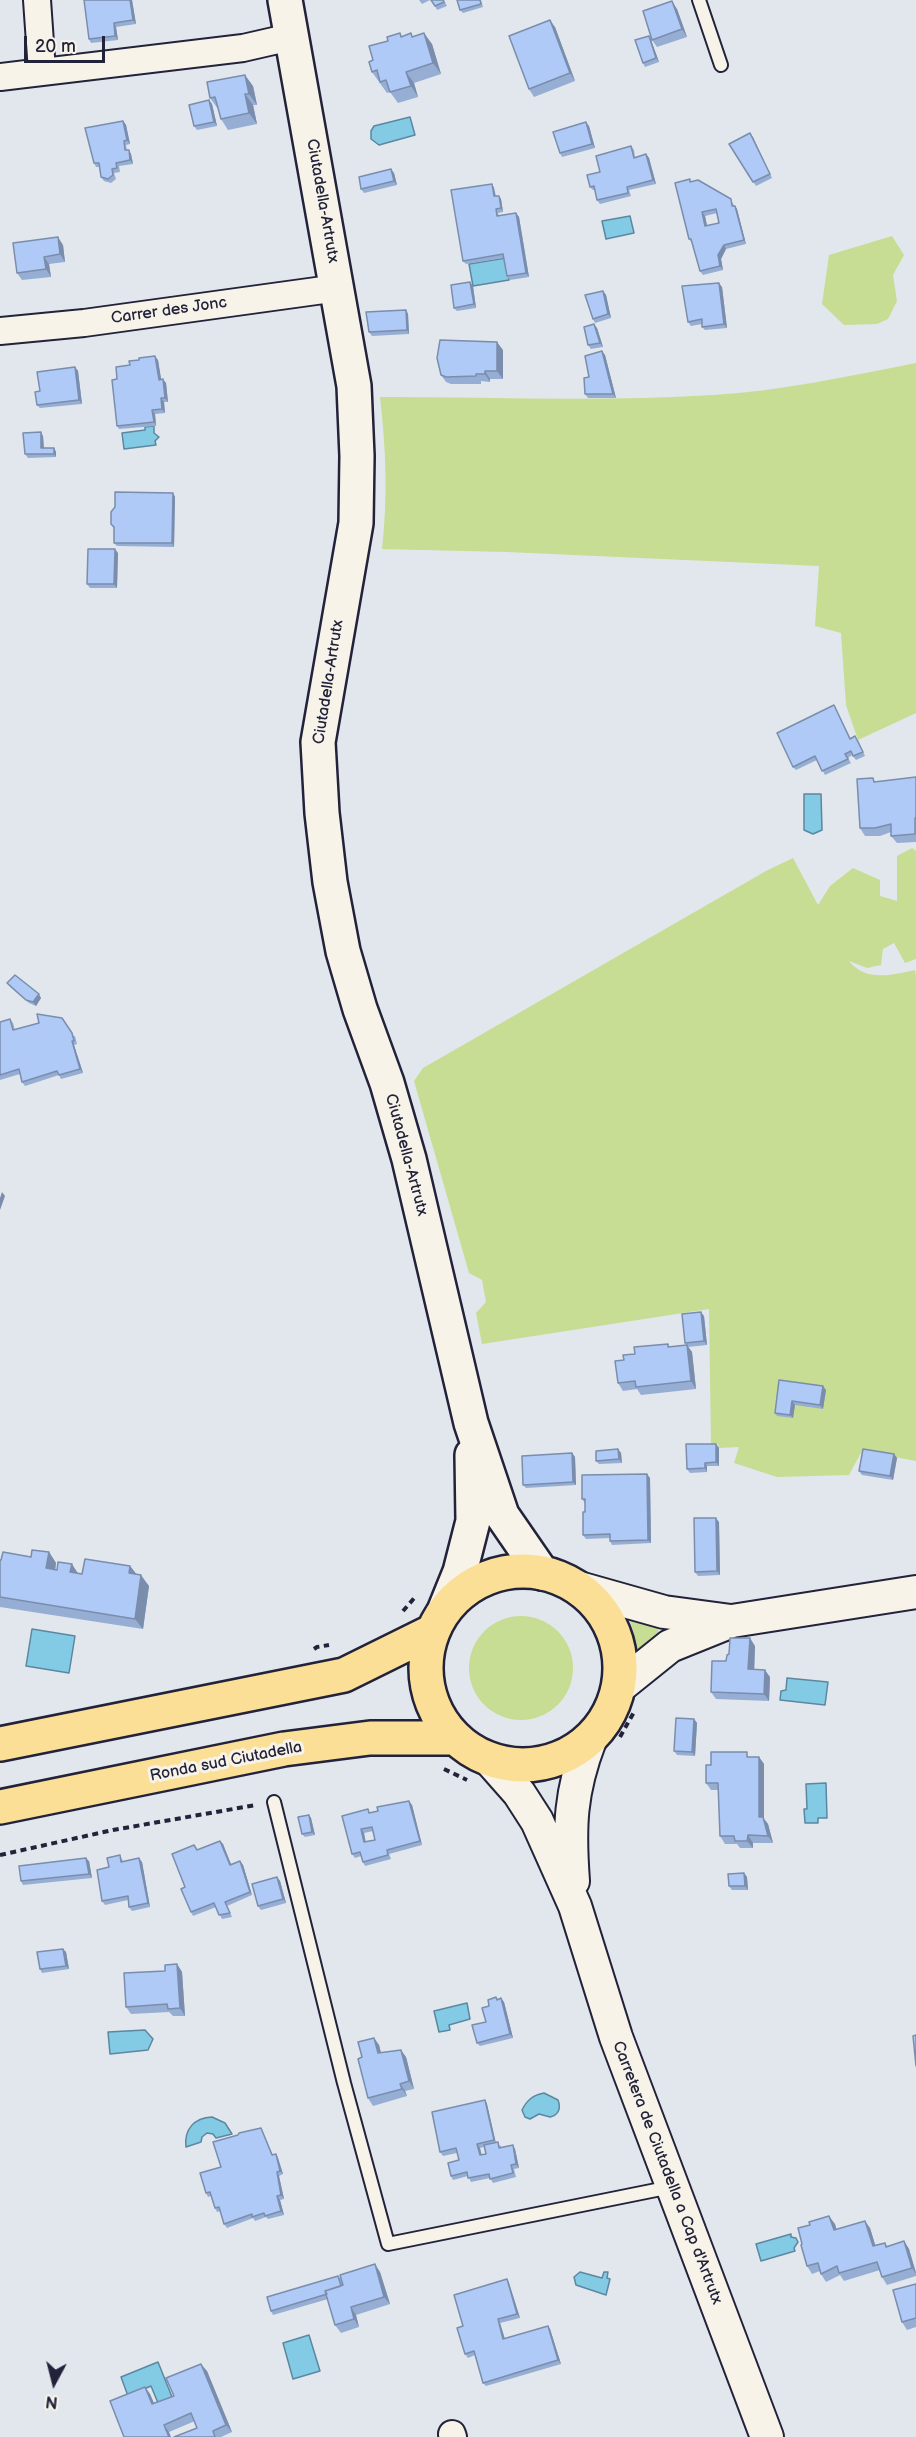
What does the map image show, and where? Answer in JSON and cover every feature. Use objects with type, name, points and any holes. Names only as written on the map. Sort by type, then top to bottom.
[{"type":"main road","name":"Ciutadella-Artrutx","points":[[285,0],[354,386],[357,456],[356,523],[318,742],[322,813],[330,882],[343,951],[360,1009],[387,1083],[409,1159],[471,1424],[502,1515],[542,1573]]},
{"type":"main road","name":"Ciutadella-Artrutx","points":[[432,1612],[460,1572],[473,1521],[471,1424]]},
{"type":"main road","points":[[0,1744],[344,1675],[432,1612],[464,1590],[488,1578],[515,1571],[542,1573],[561,1578],[579,1588],[599,1607],[614,1632],[629,1696],[609,1716],[603,1741],[535,1766],[506,1765],[481,1771],[478,1755],[455,1738],[437,1715],[427,1688],[426,1659],[432,1612]]},
{"type":"main road","name":"Ronda sud Ciutadella","points":[[0,1807],[284,1749],[370,1738],[455,1738]]},
{"type":"street","points":[[37,0],[42,71]]},
{"type":"street","points":[[0,77],[243,48],[291,37]]},
{"type":"street","name":"Carrer des Jonc","points":[[0,331],[84,323],[338,288]]},
{"type":"street","points":[[579,1588],[664,1612],[732,1621]]},
{"type":"street","points":[[629,1696],[670,1646],[732,1621],[916,1592]]},
{"type":"street","name":"Carretera de Ciutadella a Cap d'Artrutx","points":[[575,1906],[571,1816],[574,1789],[603,1741]]},
{"type":"street","name":"Carretera de Ciutadella a Cap d'Artrutx","points":[[481,1771],[519,1793],[537,1821],[575,1906],[616,2037],[767,2437]]},
{"type":"lane","points":[[699,0],[721,65]]},
{"type":"lane","points":[[274,1802],[341,2071],[388,2244],[672,2187]]},
{"type":"path","points":[[396,1616],[432,1612]]},
{"type":"path","points":[[315,1656],[313,1650],[317,1647],[340,1643]]},
{"type":"path","points":[[603,1741],[629,1696]]},
{"type":"path","points":[[438,1766],[481,1771]]},
{"type":"path","points":[[0,1855],[113,1830],[274,1802]]},
{"type":"green space","points":[[892,236],[904,255],[893,275],[897,301],[888,319],[877,324],[844,325],[822,304],[829,255]]},
{"type":"green space","points":[[916,363],[916,713],[858,740],[846,705],[841,633],[815,626],[819,566],[507,552],[382,549],[386,473],[380,397],[588,399],[713,395],[789,387]]},
{"type":"green space","points":[[912,848],[916,851],[916,959],[905,963],[894,943],[883,949],[881,965],[867,968],[849,961],[856,968],[871,974],[889,975],[915,970],[916,976],[916,1461],[862,1451],[849,1475],[777,1477],[734,1463],[739,1447],[719,1448],[718,1444],[711,1444],[709,1309],[482,1344],[476,1313],[486,1302],[482,1280],[469,1273],[414,1081],[423,1068],[766,871],[793,858],[818,905],[830,886],[853,868],[880,880],[880,896],[897,901],[897,856]]},
{"type":"green space","points":[[521,1616],[541,1620],[558,1631],[569,1648],[573,1668],[569,1688],[558,1705],[541,1716],[521,1720],[501,1716],[484,1705],[473,1688],[469,1668],[473,1648],[484,1631],[501,1620]]},
{"type":"green space","points":[[630,1619],[656,1623],[660,1636],[640,1650],[637,1649]]},
{"type":"water","points":[[410,117],[415,135],[379,145],[371,139],[374,126]]},
{"type":"water","points":[[630,216],[634,233],[606,239],[602,221]]},
{"type":"water","points":[[506,258],[509,280],[473,286],[469,264]]},
{"type":"water","points":[[154,426],[154,433],[159,437],[155,441],[156,445],[124,449],[122,433],[145,430],[145,427]]},
{"type":"water","points":[[804,794],[821,794],[822,830],[813,834],[804,830]]},
{"type":"water","points":[[32,1629],[75,1636],[69,1673],[26,1666]]},
{"type":"water","points":[[787,1678],[828,1682],[825,1705],[780,1700],[781,1691],[786,1690]]},
{"type":"water","points":[[826,1783],[827,1818],[818,1818],[818,1823],[805,1823],[806,1784]]},
{"type":"water","points":[[467,2003],[470,2019],[449,2025],[450,2030],[439,2032],[434,2011]]},
{"type":"water","points":[[145,2030],[153,2039],[148,2050],[110,2054],[108,2032]]},
{"type":"water","points":[[544,2093],[558,2100],[557,2113],[550,2117],[539,2114],[530,2119],[525,2117],[522,2110],[526,2103]]},
{"type":"water","points":[[212,2117],[225,2123],[232,2134],[216,2138],[213,2134],[207,2133],[202,2137],[201,2142],[186,2147],[187,2135],[195,2122]]},
{"type":"water","points":[[791,2234],[791,2237],[796,2238],[798,2242],[794,2248],[795,2251],[761,2261],[756,2244]]},
{"type":"water","points":[[580,2272],[602,2278],[604,2272],[608,2272],[607,2278],[610,2279],[606,2295],[576,2285],[574,2277]]},
{"type":"water","points":[[309,2335],[320,2371],[293,2379],[283,2343]]},
{"type":"water","points":[[158,2362],[172,2397],[158,2403],[151,2386],[128,2396],[121,2377]]},
{"type":"building","points":[[84,0],[130,0],[133,20],[114,23],[115,36],[89,39]]},
{"type":"building","points":[[431,0],[443,0],[444,2],[435,6]]},
{"type":"building","points":[[457,0],[480,0],[481,4],[460,10]]},
{"type":"building","points":[[672,1],[682,29],[652,40],[643,11]]},
{"type":"building","points":[[550,20],[570,73],[529,89],[509,36]]},
{"type":"building","points":[[400,33],[401,37],[411,33],[412,37],[424,33],[433,63],[406,72],[411,86],[390,92],[386,80],[380,82],[377,70],[372,72],[369,62],[373,60],[369,46],[388,41],[387,37]]},
{"type":"building","points":[[649,36],[656,58],[643,63],[635,40]]},
{"type":"building","points":[[245,75],[249,94],[245,94],[249,113],[221,119],[215,97],[210,98],[207,82]]},
{"type":"building","points":[[209,100],[214,122],[194,126],[189,105]]},
{"type":"building","points":[[123,121],[127,140],[124,141],[125,150],[129,150],[130,160],[116,163],[117,168],[112,169],[113,175],[108,179],[101,177],[99,163],[94,163],[85,128]]},
{"type":"building","points":[[586,122],[592,144],[560,153],[553,132]]},
{"type":"building","points":[[750,133],[770,174],[753,182],[729,144]]},
{"type":"building","points":[[631,146],[634,158],[646,154],[653,180],[627,187],[628,193],[597,200],[594,186],[590,187],[587,175],[600,172],[596,156]]},
{"type":"building","points":[[391,169],[394,181],[361,189],[359,177]]},
{"type":"building","points":[[690,179],[690,182],[698,180],[731,199],[732,206],[735,206],[744,240],[724,245],[718,255],[720,266],[700,271],[691,239],[689,239],[675,183]],"holes":[[[716,209],[719,223],[705,226],[702,212]]]},
{"type":"building","points":[[492,184],[494,196],[499,196],[501,208],[496,209],[497,216],[516,213],[526,273],[507,276],[503,254],[463,261],[451,190]]},
{"type":"building","points":[[58,237],[60,254],[44,257],[46,269],[17,273],[13,243]]},
{"type":"building","points":[[470,282],[474,304],[454,308],[451,285]]},
{"type":"building","points":[[719,283],[724,324],[702,327],[702,319],[688,322],[682,286]]},
{"type":"building","points":[[603,291],[608,314],[593,319],[585,295]]},
{"type":"building","points":[[406,310],[407,330],[369,332],[366,312]]},
{"type":"building","points":[[594,324],[600,343],[588,345],[584,327]]},
{"type":"building","points":[[440,340],[497,342],[497,371],[485,371],[485,374],[476,374],[476,376],[446,377],[441,375],[437,358]]},
{"type":"building","points":[[602,351],[613,394],[585,394],[584,378],[589,377],[585,356]]},
{"type":"building","points":[[155,356],[159,380],[163,379],[165,398],[161,398],[162,409],[152,410],[154,422],[117,426],[112,380],[117,379],[116,367],[130,365],[129,361],[139,360],[139,358]]},
{"type":"building","points":[[75,367],[79,400],[37,405],[35,392],[40,391],[37,372]]},
{"type":"building","points":[[41,432],[41,448],[54,448],[54,454],[25,454],[23,433]]},
{"type":"building","points":[[115,492],[173,493],[172,543],[114,543],[111,512],[115,507]]},
{"type":"building","points":[[88,549],[115,549],[114,584],[87,584]]},
{"type":"building","points":[[834,705],[850,739],[855,736],[863,752],[853,756],[851,751],[845,754],[848,759],[822,771],[815,756],[793,767],[777,733]]},
{"type":"building","points":[[916,777],[915,834],[891,836],[891,824],[875,828],[860,828],[857,779],[873,778],[874,782]]},
{"type":"building","points":[[15,975],[39,994],[33,1002],[26,1000],[7,983]]},
{"type":"building","points":[[37,1014],[62,1018],[72,1033],[80,1069],[59,1075],[57,1071],[22,1082],[19,1069],[0,1075],[0,1022],[10,1019],[13,1030],[39,1023]]},
{"type":"building","points":[[701,1312],[704,1341],[685,1343],[682,1314]]},
{"type":"building","points":[[668,1344],[668,1347],[687,1345],[691,1381],[636,1387],[635,1381],[618,1383],[615,1361],[624,1360],[623,1355],[635,1354],[634,1347]]},
{"type":"building","points":[[779,1380],[823,1386],[820,1405],[792,1401],[790,1415],[775,1413]]},
{"type":"building","points":[[686,1444],[716,1444],[716,1462],[705,1463],[705,1468],[687,1469]]},
{"type":"building","points":[[618,1449],[619,1459],[596,1461],[596,1451]]},
{"type":"building","points":[[863,1449],[894,1454],[890,1476],[859,1471]]},
{"type":"building","points":[[572,1453],[573,1482],[523,1485],[522,1456]]},
{"type":"building","points":[[647,1474],[648,1540],[610,1541],[610,1534],[583,1535],[585,1499],[582,1499],[582,1475]]},
{"type":"building","points":[[694,1518],[716,1518],[717,1571],[695,1572]]},
{"type":"building","points":[[32,1550],[49,1552],[46,1568],[57,1570],[58,1562],[72,1564],[70,1572],[82,1574],[85,1559],[130,1566],[129,1573],[141,1575],[135,1619],[0,1597],[0,1560],[3,1552],[31,1557]]},
{"type":"building","points":[[730,1638],[750,1638],[748,1669],[765,1670],[764,1694],[711,1692],[712,1661],[726,1661]]},
{"type":"building","points":[[676,1718],[694,1719],[692,1752],[674,1751]]},
{"type":"building","points":[[711,1752],[747,1752],[747,1757],[759,1757],[759,1817],[763,1817],[768,1836],[748,1835],[747,1841],[735,1841],[734,1836],[720,1836],[718,1783],[706,1783],[706,1765],[711,1765]]},
{"type":"building","points":[[409,1801],[420,1841],[387,1850],[388,1855],[363,1862],[360,1852],[352,1854],[342,1816],[368,1809],[369,1813],[378,1811],[377,1807]],"holes":[[[372,1827],[375,1840],[364,1842],[361,1829]]]},
{"type":"building","points":[[309,1815],[312,1832],[302,1834],[298,1817]]},
{"type":"building","points":[[220,1841],[230,1865],[240,1861],[250,1892],[225,1902],[230,1913],[219,1915],[214,1903],[191,1912],[181,1889],[185,1887],[172,1854],[194,1845],[197,1850]]},
{"type":"building","points":[[120,1855],[121,1862],[139,1858],[148,1903],[129,1907],[128,1896],[102,1901],[97,1870],[109,1867],[107,1858]]},
{"type":"building","points":[[86,1858],[89,1874],[21,1881],[19,1866]]},
{"type":"building","points":[[744,1873],[745,1886],[729,1886],[728,1874]]},
{"type":"building","points":[[277,1877],[283,1899],[258,1906],[252,1884]]},
{"type":"building","points":[[63,1949],[66,1966],[40,1969],[37,1952]]},
{"type":"building","points":[[177,1964],[180,2008],[168,2009],[167,2004],[126,2007],[124,1973],[165,1971],[165,1965]]},
{"type":"building","points":[[496,1997],[497,2000],[501,1998],[510,2034],[477,2043],[472,2025],[486,2022],[482,2008],[489,2006],[488,2000]]},
{"type":"building","points":[[916,2035],[916,2066],[913,2036]]},
{"type":"building","points":[[374,2038],[378,2053],[401,2050],[409,2081],[400,2084],[402,2089],[368,2098],[358,2059],[362,2057],[358,2042]]},
{"type":"building","points":[[485,2100],[494,2140],[477,2144],[480,2155],[486,2154],[484,2145],[498,2142],[499,2148],[513,2145],[516,2164],[511,2165],[513,2173],[490,2179],[489,2174],[468,2178],[467,2172],[451,2176],[448,2163],[459,2160],[456,2148],[440,2152],[432,2112]]},
{"type":"building","points":[[261,2128],[272,2155],[276,2154],[280,2171],[277,2172],[281,2195],[277,2196],[281,2211],[265,2216],[264,2213],[252,2217],[252,2214],[224,2224],[219,2207],[215,2208],[210,2192],[206,2193],[200,2173],[221,2167],[213,2142]]},
{"type":"building","points":[[829,2216],[834,2230],[865,2221],[873,2246],[885,2243],[886,2247],[904,2241],[912,2268],[882,2277],[877,2262],[839,2273],[837,2266],[821,2274],[818,2263],[807,2266],[798,2228]]},
{"type":"building","points":[[375,2264],[384,2297],[351,2307],[354,2319],[335,2325],[325,2291],[343,2285],[340,2275]]},
{"type":"building","points":[[338,2276],[341,2286],[325,2291],[327,2294],[271,2311],[267,2297]]},
{"type":"building","points":[[507,2279],[517,2314],[498,2319],[503,2339],[548,2326],[558,2360],[483,2383],[474,2351],[465,2354],[457,2328],[463,2326],[454,2295]]},
{"type":"building","points":[[916,2284],[916,2318],[902,2322],[893,2290]]},
{"type":"building","points":[[201,2364],[226,2425],[213,2431],[215,2437],[174,2437],[197,2428],[191,2413],[164,2425],[169,2437],[124,2437],[110,2401],[145,2387],[152,2404],[174,2396],[166,2378]]}]
